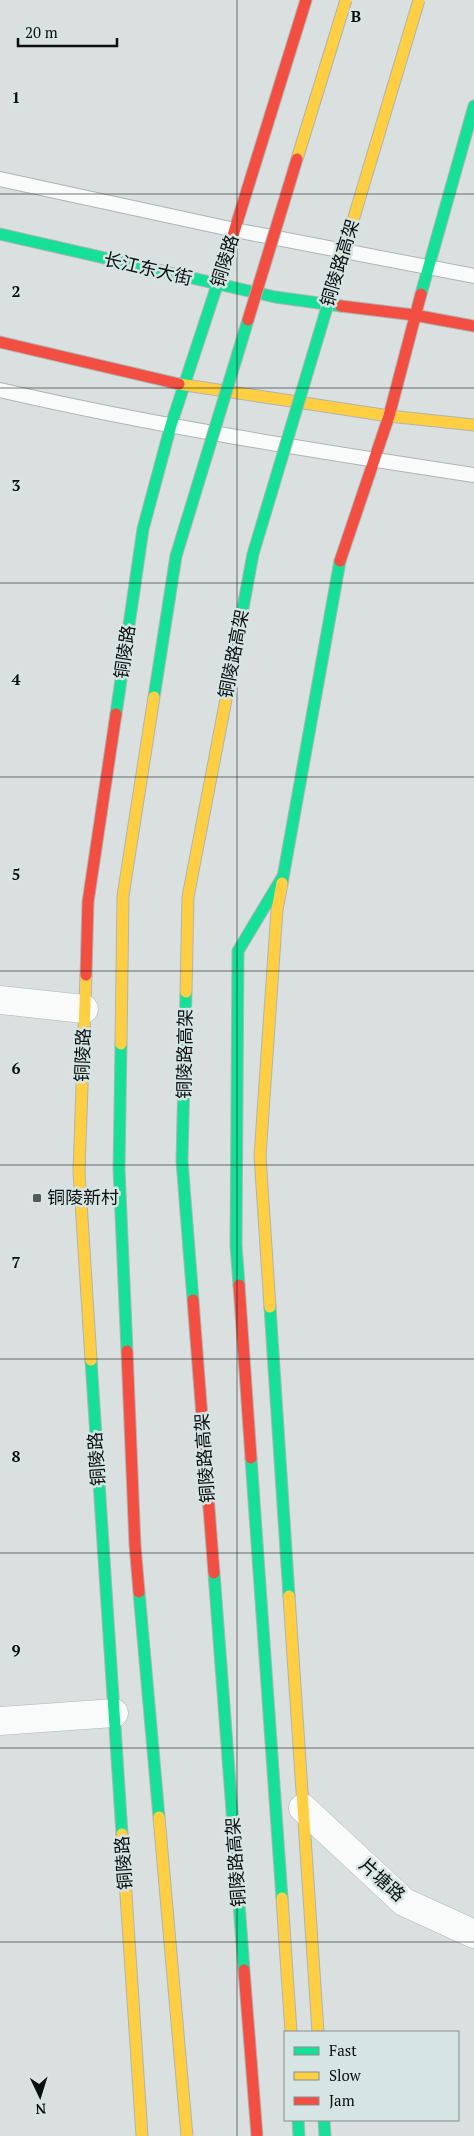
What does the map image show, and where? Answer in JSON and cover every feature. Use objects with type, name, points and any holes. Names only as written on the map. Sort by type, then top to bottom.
[{"type":"main road","name":"铜陵路","points":[[142,2136],[78,1171],[88,902],[141,539],[171,425],[186,386],[306,0]]},
{"type":"main road","points":[[187,2136],[134,1545],[119,1168],[123,896],[176,556],[346,0]]},
{"type":"main road","name":"铜陵路高架","points":[[257,2136],[182,1161],[188,897],[253,554],[419,0]]},
{"type":"main road","points":[[318,2031],[260,1156],[277,910],[337,569],[389,416],[414,315],[474,106]]},
{"type":"main road","name":"长江东大街","points":[[0,234],[275,297],[414,315],[474,326]]},
{"type":"main road","points":[[0,342],[186,386],[389,416],[474,425]]},
{"type":"main road","points":[[283,876],[238,951],[236,1245],[291,2031]]},
{"type":"main road","points":[[298,2121],[299,2136]]},
{"type":"main road","points":[[324,2121],[325,2136]]},
{"type":"street","points":[[0,1000],[84,1009]]},
{"type":"street","points":[[0,1721],[114,1713]]},
{"type":"street","name":"片塘路","points":[[303,1808],[404,1902],[474,1934]]},
{"type":"lane","points":[[0,179],[235,230],[474,276]]},
{"type":"lane","points":[[0,390],[87,410],[374,460],[474,475]]},
{"type":"traffic: fast","points":[[421,294],[474,106]]},
{"type":"traffic: fast","points":[[0,234],[275,297],[341,306]]},
{"type":"traffic: fast","points":[[116,714],[143,529],[171,425],[226,258]]},
{"type":"traffic: fast","points":[[227,694],[253,554],[340,264]]},
{"type":"traffic: fast","points":[[154,697],[176,556],[248,320]]},
{"type":"traffic: fast","points":[[282,883],[340,561]]},
{"type":"traffic: fast","points":[[239,1285],[236,1245],[238,951],[283,876]]},
{"type":"traffic: fast","points":[[186,992],[182,1161],[193,1300]]},
{"type":"traffic: fast","points":[[121,1044],[119,1169],[127,1351]]},
{"type":"traffic: fast","points":[[270,1307],[289,1596]]},
{"type":"traffic: fast","points":[[91,1360],[122,1834]]},
{"type":"traffic: fast","points":[[251,1458],[282,1898]]},
{"type":"traffic: fast","points":[[214,1573],[244,1970]]},
{"type":"traffic: fast","points":[[139,1592],[159,1817]]},
{"type":"traffic: fast","points":[[298,2121],[299,2136]]},
{"type":"traffic: fast","points":[[324,2121],[325,2136]]},
{"type":"traffic: slow","points":[[297,159],[346,0]]},
{"type":"traffic: slow","points":[[340,264],[419,0]]},
{"type":"traffic: slow","points":[[179,384],[389,416],[474,425]]},
{"type":"traffic: slow","points":[[186,992],[188,897],[227,694]]},
{"type":"traffic: slow","points":[[121,1044],[123,896],[154,697]]},
{"type":"traffic: slow","points":[[270,1307],[260,1156],[277,910],[282,883]]},
{"type":"traffic: slow","points":[[86,975],[79,1171],[91,1360]]},
{"type":"traffic: slow","points":[[289,1596],[318,2031]]},
{"type":"traffic: slow","points":[[159,1817],[187,2136]]},
{"type":"traffic: slow","points":[[122,1834],[142,2136]]},
{"type":"traffic: slow","points":[[282,1898],[291,2031]]},
{"type":"traffic: jam","points":[[226,258],[306,0]]},
{"type":"traffic: jam","points":[[248,320],[297,159]]},
{"type":"traffic: jam","points":[[340,561],[389,416],[421,294]]},
{"type":"traffic: jam","points":[[341,306],[414,315],[474,326]]},
{"type":"traffic: jam","points":[[0,342],[179,384]]},
{"type":"traffic: jam","points":[[86,975],[88,902],[116,714]]},
{"type":"traffic: jam","points":[[239,1285],[251,1458]]},
{"type":"traffic: jam","points":[[193,1300],[214,1573]]},
{"type":"traffic: jam","points":[[127,1351],[135,1545],[139,1592]]},
{"type":"traffic: jam","points":[[244,1970],[257,2136]]},
{"type":"place","name":"铜陵新村","points":[[37,1198]]}]
